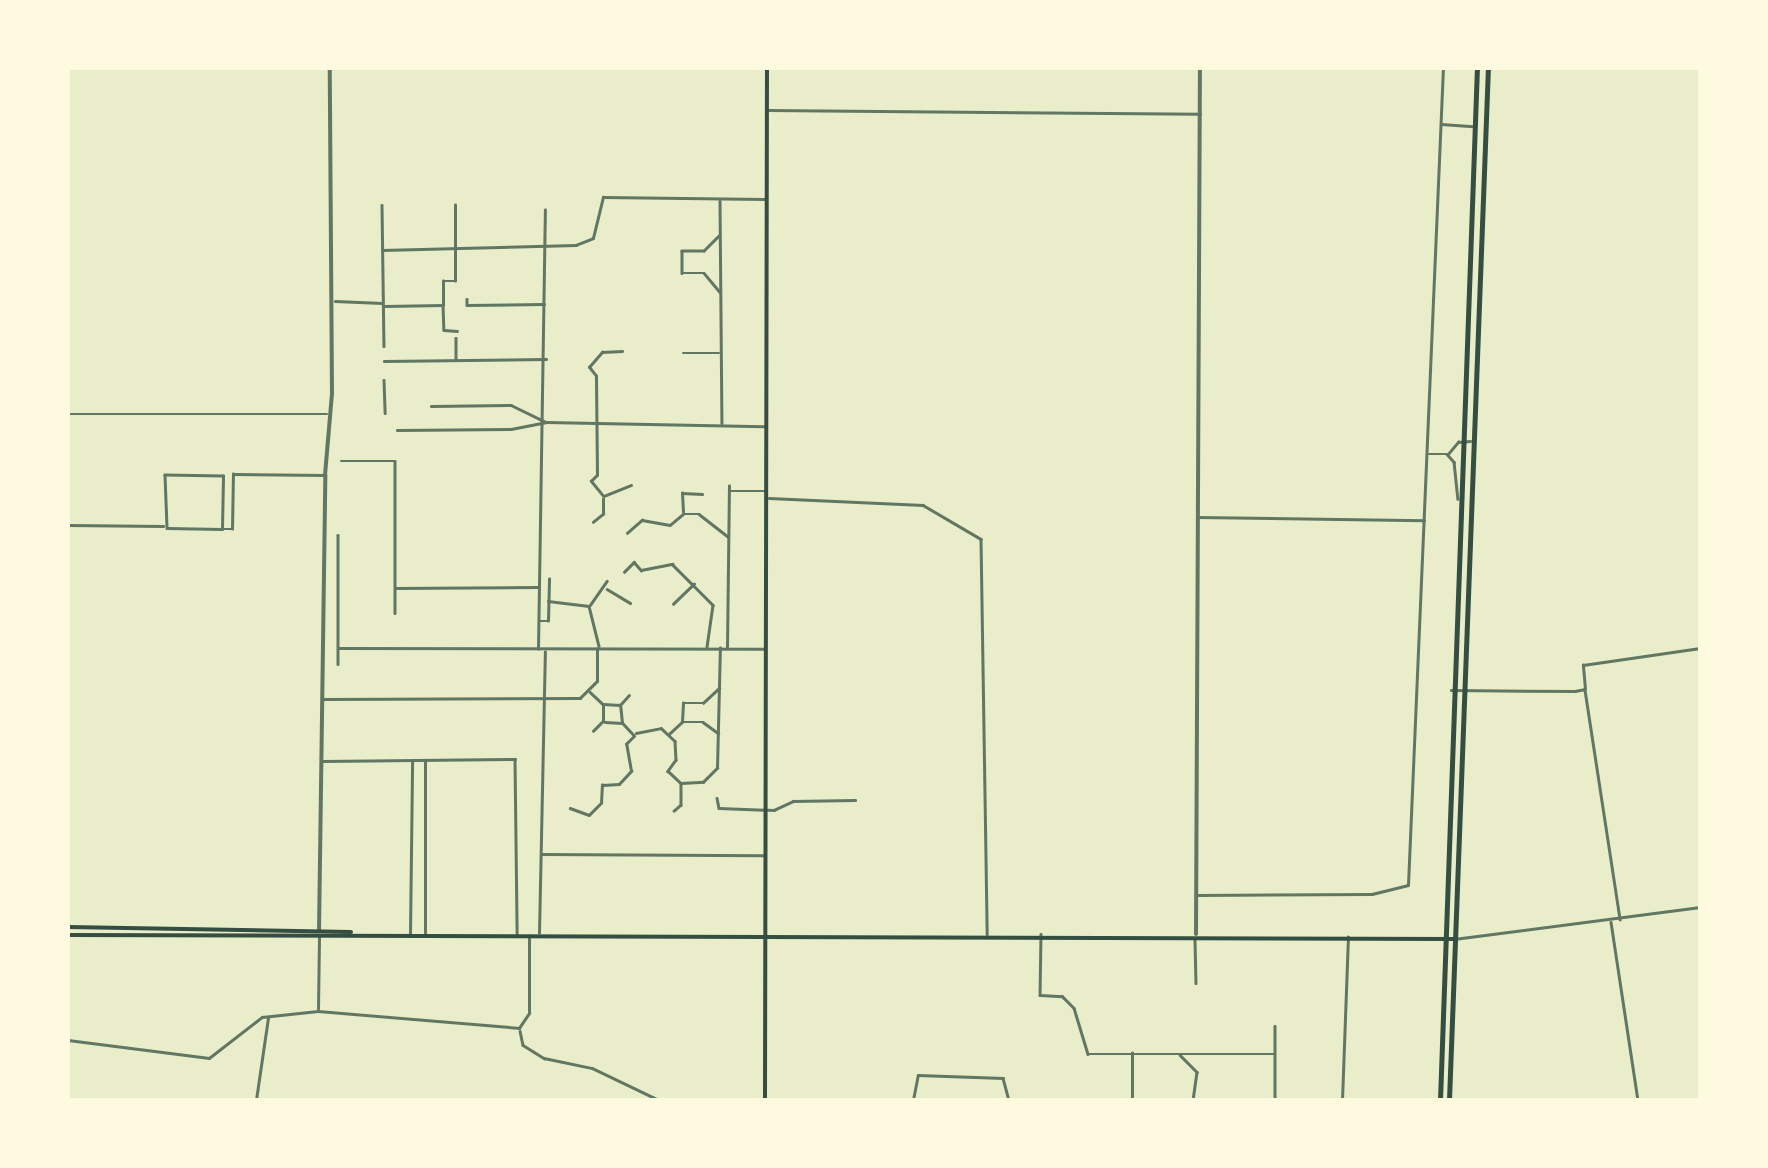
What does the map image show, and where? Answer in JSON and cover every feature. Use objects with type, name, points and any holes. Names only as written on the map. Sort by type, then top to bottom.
[{"type":"main road","points":[[762,1100],[766,68]]},
{"type":"main road","points":[[1440,1100],[1451,690],[1477,68]]},
{"type":"main road","points":[[1449,1100],[1460,690],[1488,68]]},
{"type":"main road","points":[[68,928],[319,928],[410,935],[1196,934],[1454,939]]},
{"type":"main road","points":[[68,935],[356,933]]},
{"type":"street","points":[[318,1011],[325,475],[333,302],[330,68]]},
{"type":"street","points":[[1196,983],[1200,68]]},
{"type":"street","points":[[1197,895],[1372,894],[1407,888],[1443,68]]},
{"type":"street","points":[[766,110],[1200,114]]},
{"type":"street","points":[[1441,124],[1475,126]]},
{"type":"street","points":[[382,250],[546,247],[593,238],[603,198],[766,199]]},
{"type":"street","points":[[720,199],[722,424]]},
{"type":"street","points":[[382,205],[384,346]]},
{"type":"street","points":[[454,205],[456,281],[443,281],[443,305],[444,330],[456,331]]},
{"type":"street","points":[[538,649],[539,436],[546,422],[545,210]]},
{"type":"street","points":[[721,293],[704,272],[682,273],[682,251],[704,251],[722,234]]},
{"type":"street","points":[[467,299],[468,305],[546,304]]},
{"type":"street","points":[[333,302],[443,305]]},
{"type":"street","points":[[456,338],[456,360]]},
{"type":"street","points":[[592,522],[602,514],[603,496],[591,481],[597,475],[597,422],[596,376],[589,367],[602,352],[622,352]]},
{"type":"street","points":[[684,352],[721,354]]},
{"type":"street","points":[[384,361],[546,360]]},
{"type":"street","points":[[384,380],[384,413]]},
{"type":"street","points":[[431,406],[511,406],[546,422]]},
{"type":"street","points":[[68,414],[327,414]]},
{"type":"street","points":[[397,430],[511,429],[546,422],[766,426]]},
{"type":"street","points":[[1428,454],[1447,454],[1460,441],[1470,441]]},
{"type":"street","points":[[1447,454],[1454,462],[1458,499]]},
{"type":"street","points":[[340,462],[395,461],[395,613]]},
{"type":"street","points":[[68,526],[232,529],[233,474],[325,475]]},
{"type":"street","points":[[164,526],[165,475],[223,476],[222,529]]},
{"type":"street","points":[[603,496],[619,495],[631,485]]},
{"type":"street","points":[[727,648],[729,488],[766,491]]},
{"type":"street","points":[[683,514],[682,494],[702,494]]},
{"type":"street","points":[[766,498],[922,506],[981,539],[987,934]]},
{"type":"street","points":[[627,533],[642,520],[670,525],[683,514],[706,517],[729,538]]},
{"type":"street","points":[[1198,517],[1425,520]]},
{"type":"street","points":[[338,535],[338,664]]},
{"type":"street","points":[[624,572],[634,562],[641,570],[672,564],[694,584],[713,605],[707,648]]},
{"type":"street","points":[[538,621],[548,621],[548,579]]},
{"type":"street","points":[[589,606],[605,589],[607,581]]},
{"type":"street","points":[[673,604],[694,584]]},
{"type":"street","points":[[396,588],[538,587]]},
{"type":"street","points":[[605,589],[630,603]]},
{"type":"street","points":[[548,602],[589,606]]},
{"type":"street","points":[[322,700],[580,698],[597,681],[598,648],[589,606]]},
{"type":"street","points":[[323,635],[338,635]]},
{"type":"street","points":[[338,648],[766,649]]},
{"type":"street","points":[[668,735],[676,760],[668,771],[682,783],[703,782],[717,768],[720,648]]},
{"type":"street","points":[[1620,919],[1583,665],[1700,648]]},
{"type":"street","points":[[539,935],[546,649]]},
{"type":"street","points":[[682,722],[683,702],[703,703],[720,688]]},
{"type":"street","points":[[1451,690],[1585,688]]},
{"type":"street","points":[[588,690],[603,704],[620,705]]},
{"type":"street","points":[[629,695],[620,705],[622,723],[634,736]]},
{"type":"street","points":[[592,731],[603,721],[603,704]]},
{"type":"street","points":[[603,721],[622,723]]},
{"type":"street","points":[[668,735],[682,722],[703,722],[720,734]]},
{"type":"street","points":[[570,808],[588,815],[601,803],[602,785],[619,784],[631,771],[626,744],[640,729],[668,735]]},
{"type":"street","points":[[410,935],[412,760]]},
{"type":"street","points":[[425,935],[426,760]]},
{"type":"street","points":[[322,761],[516,763],[517,934]]},
{"type":"street","points":[[674,811],[682,805],[682,783]]},
{"type":"street","points":[[717,798],[719,808],[764,809],[855,800]]},
{"type":"street","points":[[538,854],[764,854]]},
{"type":"street","points":[[1454,939],[1700,907]]},
{"type":"street","points":[[1610,920],[1638,1100]]},
{"type":"street","points":[[1041,934],[1041,996],[1062,996],[1074,1008],[1088,1054],[1275,1054]]},
{"type":"street","points":[[529,935],[529,1013],[519,1028],[522,1044],[659,1100]]},
{"type":"street","points":[[1342,1100],[1348,937]]},
{"type":"street","points":[[68,1040],[213,1056],[268,1014],[318,1011],[519,1028]]},
{"type":"street","points":[[256,1100],[268,1014]]},
{"type":"street","points":[[1275,1026],[1276,1100]]},
{"type":"street","points":[[1132,1053],[1132,1100]]},
{"type":"street","points":[[1178,1053],[1198,1072],[1193,1100]]},
{"type":"street","points":[[913,1100],[915,1077],[932,1075],[1003,1078],[1009,1100]]}]
